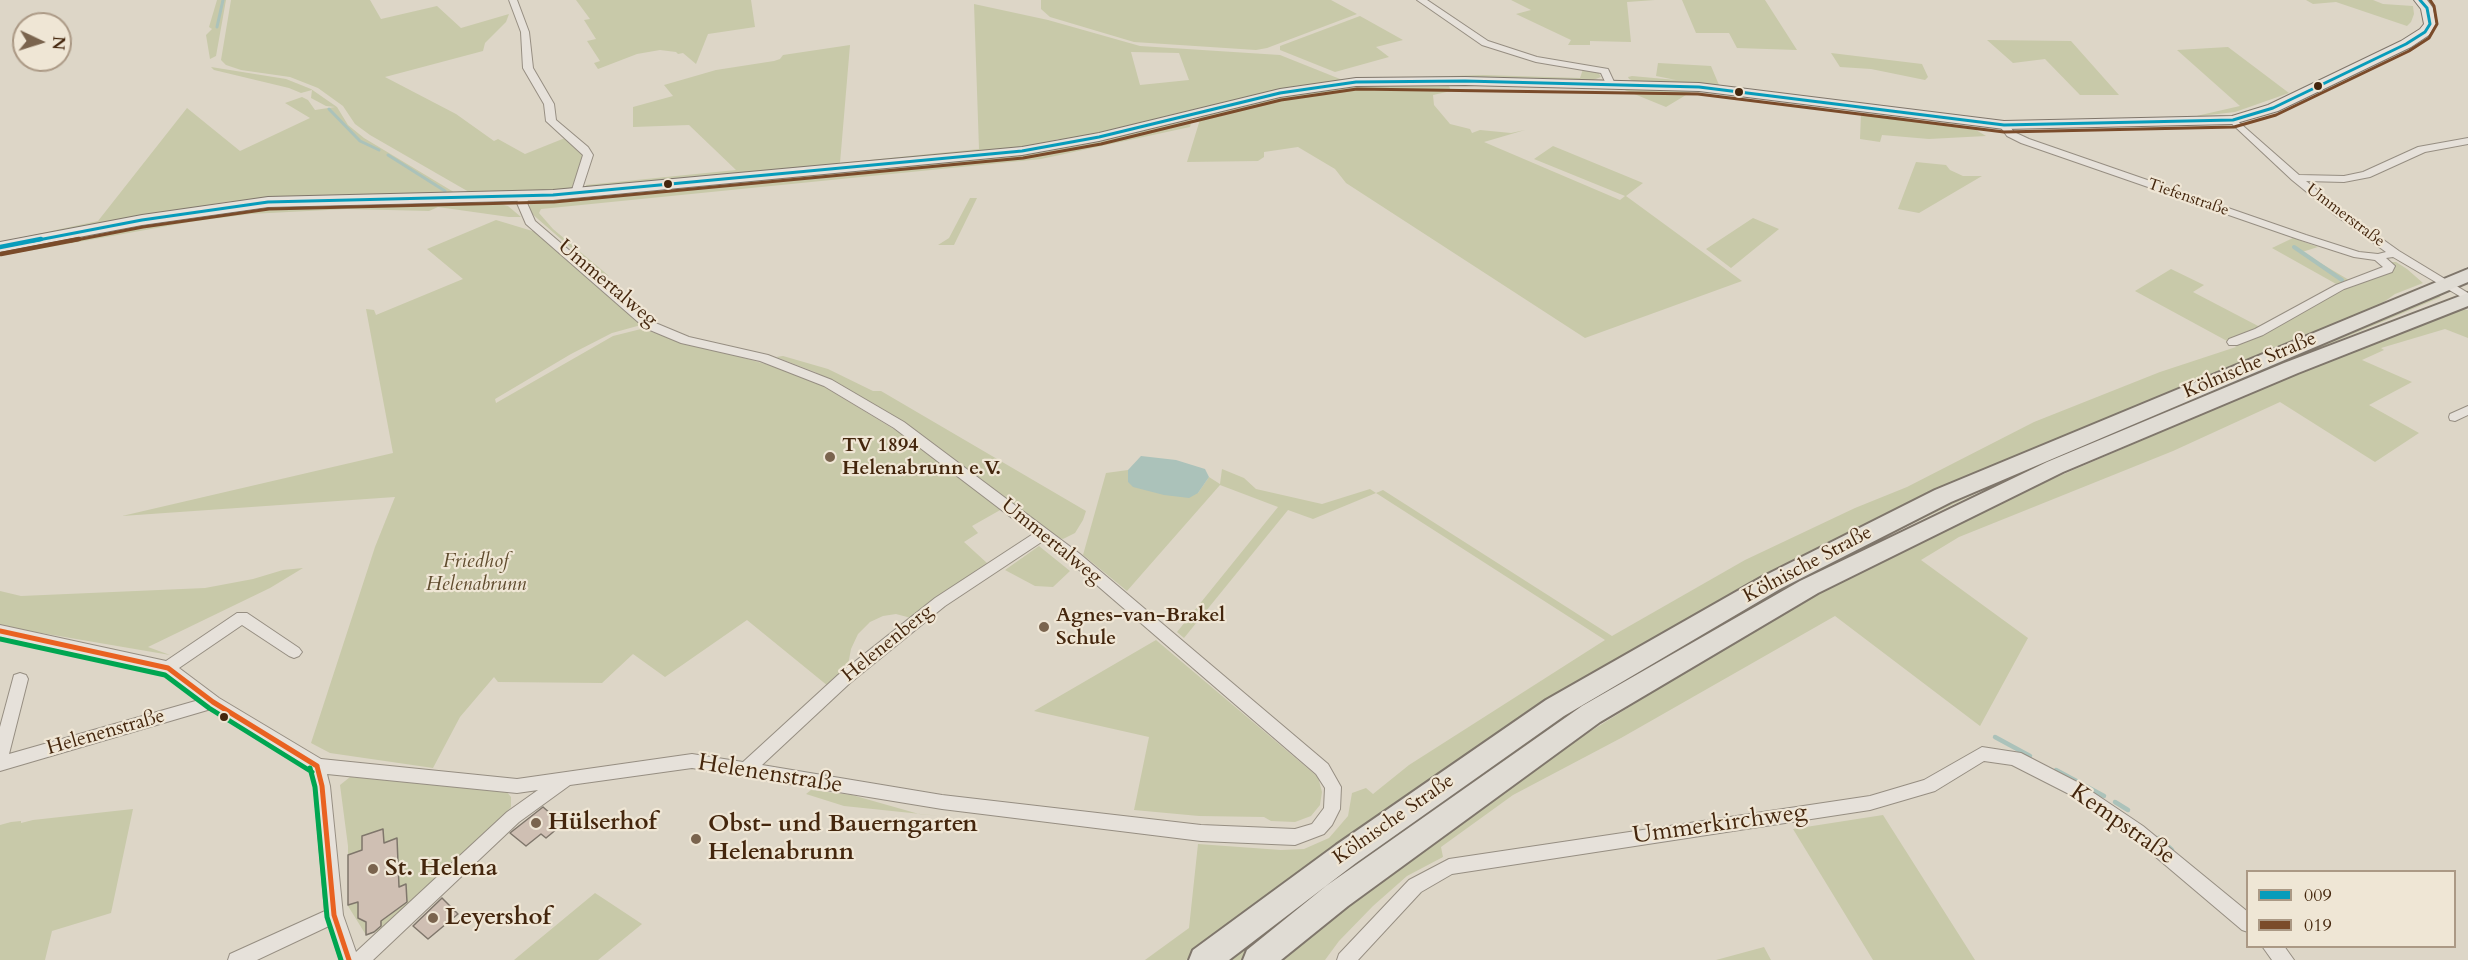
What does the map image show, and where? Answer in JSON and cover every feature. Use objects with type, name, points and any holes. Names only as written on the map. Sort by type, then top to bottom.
[{"type":"main road","points":[[0,247],[142,220],[268,202],[576,193],[1022,151],[1099,137],[1214,107],[1334,84],[1409,81],[1708,88],[2004,125],[2158,125],[2233,120],[2274,108],[2416,38],[2425,32],[2430,24],[2427,8],[2420,0]]},
{"type":"main road","name":"Kölnische Straße","points":[[1204,960],[1346,854],[1555,708],[1771,582],[1943,496],[2468,275]]},
{"type":"main road","name":"Kölnische Straße","points":[[1258,960],[1337,896],[1591,714],[1809,587],[2055,467],[2291,368],[2468,299]]},
{"type":"street","points":[[513,0],[525,32],[528,68],[549,105],[551,121],[584,149],[588,156],[576,193]]},
{"type":"street","points":[[1421,0],[1485,43],[1536,59],[1605,71],[1610,84]]},
{"type":"street","name":"Ummerstraße","points":[[2233,120],[2296,178],[2339,213],[2468,299]]},
{"type":"street","name":"Tiefenstraße","points":[[2004,125],[2010,134],[2025,141],[2302,237],[2358,255],[2378,256],[2395,252]]},
{"type":"street","points":[[2296,178],[2344,179],[2366,175],[2422,149],[2468,141]]},
{"type":"street","name":"Ummertalweg","points":[[524,196],[522,202],[530,222],[649,325],[685,340],[764,358],[828,383],[899,425],[1002,501],[1075,558],[1322,769],[1333,787],[1332,808]]},
{"type":"street","points":[[2233,342],[2259,332],[2340,287],[2388,270],[2389,266],[2378,256]]},
{"type":"street","points":[[2455,417],[2468,410]]},
{"type":"street","name":"Helenenberg","points":[[747,768],[844,679],[940,602],[1042,534]]},
{"type":"street","points":[[168,668],[242,617],[294,652]]},
{"type":"street","name":"Helenenstraße","points":[[0,631],[168,668],[213,702],[317,766],[518,786],[692,761],[747,768],[942,802],[1201,833],[1295,837],[1318,829],[1332,808]]},
{"type":"street","name":"Helenenstraße","points":[[20,679],[0,762],[213,702]]},
{"type":"street","name":"Ummerkirchweg","points":[[1346,960],[1415,886],[1449,867],[1870,803],[1929,786],[1982,754]]},
{"type":"street","name":"Kempstraße","points":[[1982,754],[2015,758],[2073,788],[2137,831],[2246,923]]},
{"type":"street","points":[[317,766],[322,786],[334,915],[349,960]]},
{"type":"street","points":[[360,960],[513,817],[565,780]]},
{"type":"street","points":[[237,960],[334,915]]},
{"type":"street","points":[[2273,948],[2285,960]]},
{"type":"green space","points":[[217,0],[226,0],[216,56],[210,59],[206,35],[212,29],[209,27]]},
{"type":"green space","points":[[231,0],[370,0],[381,19],[437,6],[461,28],[509,14],[506,22],[485,43],[483,51],[385,77],[456,114],[494,141],[498,139],[525,154],[565,138],[583,154],[574,186],[568,190],[481,195],[469,192],[370,135],[355,124],[343,106],[318,88],[290,77],[241,70],[226,65],[221,60]]},
{"type":"green space","points":[[576,0],[751,0],[755,27],[708,34],[696,64],[683,53],[660,50],[637,54],[598,69],[594,63],[600,61],[587,41],[596,39],[584,20],[590,19]]},
{"type":"green space","points":[[1041,0],[1331,0],[1357,14],[1267,48],[1256,50],[1134,42],[1050,17],[1041,9]]},
{"type":"green space","points":[[1511,0],[1655,0],[1627,2],[1631,42],[1590,41],[1590,45],[1568,45],[1571,40],[1516,14],[1531,10]]},
{"type":"green space","points":[[1682,0],[1765,0],[1797,50],[1737,48],[1729,33],[1696,33]]},
{"type":"green space","points":[[2306,0],[2373,0],[2383,4],[2413,6],[2414,14],[2407,26],[2336,2],[2313,4]]},
{"type":"green space","points":[[974,4],[1048,20],[1140,46],[1280,55],[1345,81],[1249,96],[1064,141],[1058,139],[1043,144],[996,151],[587,188],[586,185],[736,170],[689,125],[633,127],[633,107],[673,96],[664,85],[716,70],[774,61],[783,55],[850,45],[840,163],[979,149]],"holes":[[[1131,52],[1179,53],[1189,80],[1140,85]]]},
{"type":"green space","points":[[1360,16],[1403,40],[1376,47],[1389,57],[1335,72],[1280,50],[1280,46]]},
{"type":"green space","points":[[1987,40],[2071,41],[2119,95],[2080,95],[2045,59],[2013,63]]},
{"type":"green space","points":[[2228,47],[2289,93],[2235,112],[2192,117],[2240,106],[2177,50]]},
{"type":"green space","points":[[1831,53],[1922,64],[1928,77],[1925,80],[1871,69],[1840,67]]},
{"type":"green space","points":[[1658,63],[1711,66],[1719,85],[1629,79],[1628,77],[1632,76],[1676,80],[1656,76]]},
{"type":"green space","points":[[211,67],[286,79],[311,89],[337,107],[348,125],[364,138],[457,194],[320,195],[225,202],[0,244],[0,242],[98,221],[187,108],[240,151],[310,118],[285,103],[302,97],[308,100],[315,110],[335,107],[326,106],[311,98],[312,90],[301,93],[214,70]]},
{"type":"green space","points":[[1583,69],[1598,72],[1601,77],[1593,80],[1358,79],[1483,75],[1580,78]]},
{"type":"green space","points":[[1484,83],[1484,86],[1449,86],[1451,91],[1433,95],[1434,105],[1450,124],[1470,129],[1472,133],[1480,130],[1511,133],[1525,130],[1484,142],[1620,200],[1625,196],[1534,159],[1553,146],[1643,183],[1626,196],[1742,281],[1585,338],[1346,183],[1335,169],[1298,147],[1264,152],[1264,157],[1258,161],[1187,162],[1202,113],[1263,98],[1367,84]]},
{"type":"green space","points":[[1622,89],[1683,91],[1691,92],[1666,107]]},
{"type":"green space","points":[[1861,114],[1976,130],[1986,136],[1929,139],[1882,135],[1880,142],[1860,139]]},
{"type":"green space","points":[[1184,118],[1192,119],[1190,127],[1041,159],[541,209],[539,213],[553,229],[609,276],[600,273],[529,209],[530,203],[540,200],[984,157]]},
{"type":"green space","points":[[1916,162],[1946,165],[1950,170],[1963,176],[1982,176],[1919,213],[1898,209]]},
{"type":"green space","points":[[970,198],[977,198],[954,245],[938,245],[949,238]]},
{"type":"green space","points":[[468,202],[508,206],[521,217],[438,207],[429,211],[347,209],[250,214],[190,222],[0,256],[0,250],[171,218],[278,205]]},
{"type":"green space","points":[[1753,218],[1779,229],[1731,268],[1706,249]]},
{"type":"green space","name":"Friedhof Helenabrunn","points":[[496,220],[539,233],[641,325],[612,333],[571,354],[495,399],[496,403],[613,336],[641,329],[783,369],[823,386],[933,453],[1002,509],[972,526],[978,533],[964,542],[987,563],[911,618],[896,614],[883,616],[870,622],[858,634],[851,649],[847,670],[828,686],[747,620],[665,677],[633,654],[602,683],[498,682],[494,677],[460,717],[433,768],[330,753],[311,743],[375,547],[395,497],[122,516],[393,453],[366,309],[374,310],[376,315],[463,279],[427,249]]},
{"type":"green space","points":[[2293,238],[2318,247],[2302,252],[2349,280],[2338,285],[2272,248]]},
{"type":"green space","points":[[2389,262],[2396,262],[2423,283],[2395,294],[2381,304],[1942,487],[1770,573],[1572,685],[1443,770],[1186,960],[1145,960],[1189,928],[1198,844],[1281,850],[1304,849],[1329,838],[1348,816],[1352,793],[1366,788],[1373,794],[1409,765],[1605,640],[1376,493],[1383,490],[1612,636],[1745,560],[1855,508],[1907,487],[2034,422],[2160,372],[2236,347],[2234,345],[2255,337],[2345,288],[2387,273],[2394,269]]},
{"type":"green space","points":[[2171,269],[2204,285],[2193,292],[2260,327],[2227,341],[2135,291]]},
{"type":"green space","points":[[2438,295],[2441,297],[1979,492],[1874,542],[1783,591],[1690,644],[1590,706],[1374,855],[1241,960],[1221,960],[1501,757],[1779,586],[1976,487]]},
{"type":"green space","points":[[2462,309],[2468,310],[2468,338],[2445,329],[2381,348],[2384,350],[2362,360],[2412,382],[2369,405],[2419,433],[2375,462],[2280,402],[2173,451],[1959,537],[1921,560],[2028,638],[1980,726],[1835,616],[1621,738],[1513,795],[1441,847],[1443,857],[1407,876],[1373,906],[1339,941],[1325,960],[1277,960],[1426,843],[1532,768],[1763,623],[1852,575],[2004,500],[2346,352]]},
{"type":"green space","points":[[783,356],[828,369],[873,391],[881,391],[1086,511],[1083,520],[1075,533],[1063,539],[1056,537],[896,417],[815,372],[776,357]]},
{"type":"green space","points":[[1222,469],[1244,478],[1256,489],[1322,504],[1370,489],[1376,493],[1313,519],[1288,510],[1184,638],[1177,632],[1278,507],[1220,485],[1127,591],[1083,555],[1106,473],[1128,470],[1128,482],[1198,493],[1209,477],[1220,484]]},
{"type":"green space","points":[[1039,546],[1070,571],[1053,587],[1035,586],[1005,570]]},
{"type":"green space","points":[[303,568],[270,588],[148,647],[170,655],[0,626],[0,591],[21,596],[205,588],[253,579],[283,570]]},
{"type":"green space","points":[[1156,640],[1318,777],[1322,792],[1320,805],[1311,816],[1295,822],[1271,821],[1264,817],[1199,816],[1134,810],[1149,737],[1034,711]]},
{"type":"green space","points":[[350,777],[506,791],[511,797],[511,807],[493,827],[381,930],[366,935],[348,906],[348,846],[340,785]]},
{"type":"green space","points":[[811,790],[852,795],[918,814],[844,806],[806,794]]},
{"type":"green space","points":[[133,809],[111,913],[52,931],[45,960],[0,960],[0,825]]},
{"type":"green space","points":[[1883,815],[1975,960],[1873,960],[1793,829]]},
{"type":"green space","points":[[595,893],[642,924],[598,960],[514,960]]},
{"type":"green space","points":[[1764,947],[1771,960],[1716,960]]},
{"type":"water","points":[[1141,456],[1176,460],[1205,469],[1209,477],[1198,493],[1189,498],[1164,495],[1133,487],[1128,482],[1128,470]]},
{"type":"building","name":"Hülserhof","points":[[543,807],[559,821],[554,825],[558,828],[546,838],[541,834],[526,846],[510,833]]},
{"type":"building","name":"St. Helena","points":[[383,829],[384,843],[397,838],[399,887],[406,884],[407,902],[381,921],[381,926],[374,932],[366,935],[366,922],[358,918],[358,902],[348,905],[348,855],[362,850],[362,836]]},
{"type":"building","name":"Leyershof","points":[[442,898],[458,914],[428,939],[413,926]]},
{"type":"waterway","points":[[217,27],[223,0]]},
{"type":"waterway","points":[[329,109],[360,141],[379,150]]},
{"type":"waterway","points":[[388,155],[445,191]]},
{"type":"waterway","points":[[2294,247],[2342,280]]},
{"type":"waterway","points":[[1995,737],[2030,756]]},
{"type":"waterway","points":[[2056,770],[2104,796]]},
{"type":"waterway","points":[[2115,802],[2128,810]]},
{"type":"waterway","points":[[2159,838],[2172,850]]},
{"type":"transit line","name":"009","points":[[0,247],[142,220],[268,202],[553,195],[1022,151],[1099,137],[1280,93],[1356,82],[1465,81],[1699,87],[2004,125],[2233,120],[2273,108],[2406,44],[2425,32],[2430,24],[2427,8],[2420,0]]},
{"type":"transit line","name":"019","points":[[1,254],[143,227],[269,209],[554,202],[1023,158],[1101,144],[1281,100],[1357,89],[1698,94],[2004,132],[2234,127],[2276,115],[2409,51],[2429,38],[2437,24],[2434,6],[2430,0]]},
{"type":"transit line","points":[[0,631],[168,668],[213,702],[317,766]]},
{"type":"transit line","points":[[0,639],[165,675],[209,708],[312,772]]},
{"type":"transit line","points":[[317,766],[322,786],[334,915],[349,960]]},
{"type":"transit line","points":[[310,768],[315,787],[327,917],[341,960]]},
{"type":"place","name":"TV 1894 Helenabrunn e.V.","points":[[830,457]]},
{"type":"place","name":"Agnes-van-Brakel Schule","points":[[1044,627]]},
{"type":"place","name":"Hülserhof","points":[[536,823]]},
{"type":"place","name":"Obst- und Bauerngarten Helenabrunn","points":[[696,839]]},
{"type":"place","name":"St. Helena","points":[[373,869]]},
{"type":"place","name":"Leyershof","points":[[433,918]]}]
